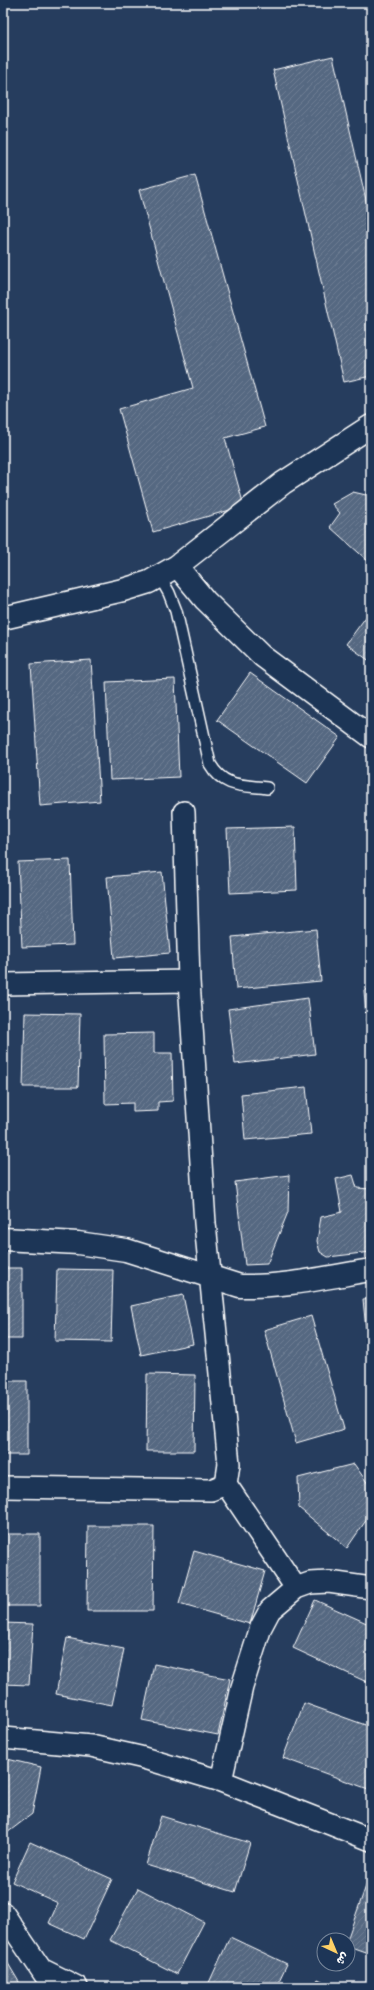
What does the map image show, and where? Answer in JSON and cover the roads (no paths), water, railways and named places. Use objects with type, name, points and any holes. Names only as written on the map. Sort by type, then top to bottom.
[{"type":"main road","points":[[3,618],[123,590],[169,571],[283,483],[371,426]]},
{"type":"main road","points":[[3,1239],[78,1243],[126,1250],[240,1286],[255,1286],[315,1279],[371,1270]]},
{"type":"street","points":[[169,571],[216,612],[262,656],[371,737]]},
{"type":"street","points":[[184,812],[189,981],[200,1167],[209,1277],[228,1464],[226,1484],[296,1588]]},
{"type":"street","points":[[3,984],[189,981]]},
{"type":"street","points":[[3,1487],[200,1491],[211,1490],[226,1484]]},
{"type":"street","points":[[221,1781],[242,1687],[261,1627],[270,1610],[296,1588],[310,1583],[329,1582],[371,1588]]},
{"type":"street","points":[[3,1738],[91,1746],[140,1757],[221,1781],[371,1840]]},
{"type":"street","points":[[3,1913],[48,1978],[77,1987]]},
{"type":"lane","points":[[169,571],[169,593],[176,611],[210,764],[216,773],[226,782],[267,788]]}]
